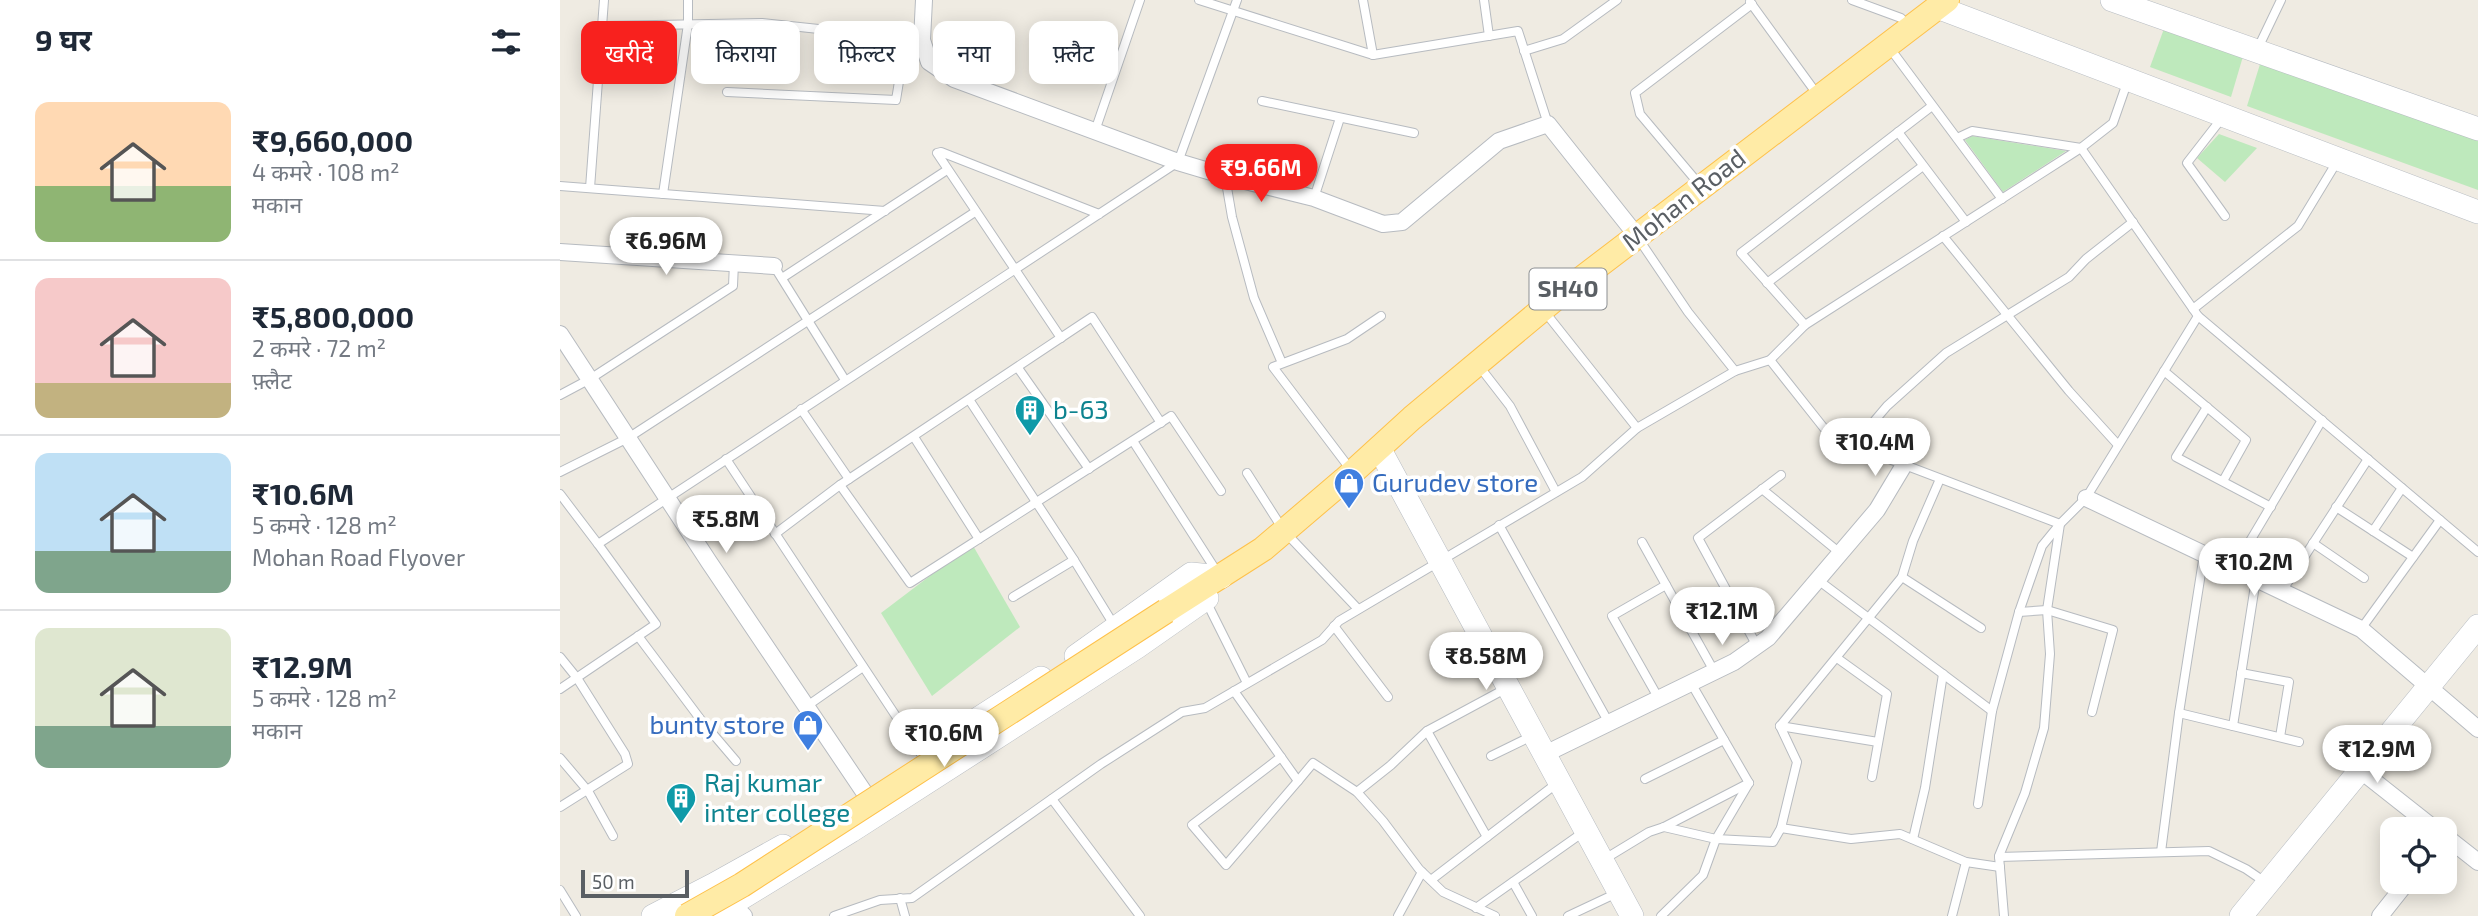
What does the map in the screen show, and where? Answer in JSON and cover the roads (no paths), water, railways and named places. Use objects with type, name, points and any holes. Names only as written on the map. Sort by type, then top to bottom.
[{"type":"main road","name":"Mohan Road","points":[[1202,595],[1284,531],[1543,309],[1942,3]]},
{"type":"main road","name":"SH40","points":[[694,902],[743,886],[1166,611],[1202,595]]},
{"type":"street","points":[[919,21],[924,0]]},
{"type":"street","points":[[2112,0],[2478,129]]},
{"type":"street","points":[[1942,3],[2129,79],[2478,212]]},
{"type":"street","points":[[919,47],[929,62],[954,79],[1178,162],[1314,198],[1383,224],[1402,222],[1499,141],[1548,124],[1637,236]]},
{"type":"street","points":[[560,252],[734,263],[778,272]]},
{"type":"street","points":[[560,334],[866,795]]},
{"type":"street","points":[[1379,448],[1632,916]]},
{"type":"street","points":[[1539,745],[1609,723],[1714,671],[1768,638],[1877,510],[1904,465]]},
{"type":"street","points":[[2087,498],[2361,629],[2478,729]]},
{"type":"street","points":[[653,916],[694,902],[866,795],[1004,701],[1077,656],[1191,574],[1226,574]]},
{"type":"street","points":[[694,902],[726,913],[1137,647],[1202,595]]},
{"type":"street","points":[[2246,914],[2360,770],[2475,636]]},
{"type":"street","points":[[2360,770],[2420,817]]},
{"type":"street","points":[[2457,845],[2478,862]]},
{"type":"street","points":[[2379,916],[2397,894]]},
{"type":"lane","points":[[603,21],[604,0]]},
{"type":"lane","points":[[663,194],[688,24],[688,0]]},
{"type":"lane","points":[[1095,131],[1140,0]]},
{"type":"lane","points":[[1199,0],[1373,55],[1518,32],[1548,124]]},
{"type":"lane","points":[[598,544],[1178,162],[1237,0]]},
{"type":"lane","points":[[1363,0],[1373,55]]},
{"type":"lane","points":[[1484,0],[1489,36]]},
{"type":"lane","points":[[1524,51],[1563,39],[1617,0]]},
{"type":"lane","points":[[1852,0],[1901,18],[1908,27]]},
{"type":"lane","points":[[2257,51],[2281,0]]},
{"type":"lane","points":[[1701,187],[1640,114],[1635,93],[1750,2],[1819,96]]},
{"type":"lane","points":[[677,24],[762,23],[814,28]]},
{"type":"lane","points":[[1886,44],[2002,199]]},
{"type":"lane","points":[[834,916],[880,900],[912,898],[1101,764],[1182,712],[1205,708],[1322,640],[1339,621],[1358,609],[1582,477],[1637,428],[1735,371],[1770,360],[1805,325],[2081,148],[2113,123],[2129,79]]},
{"type":"lane","points":[[590,188],[598,84]]},
{"type":"lane","points":[[727,92],[896,100],[901,84]]},
{"type":"lane","points":[[1262,101],[1414,134]]},
{"type":"lane","points":[[1805,325],[1741,253],[1933,106]]},
{"type":"lane","points":[[2224,116],[2187,163],[2225,216]]},
{"type":"lane","points":[[1314,198],[1340,118]]},
{"type":"lane","points":[[1957,138],[1972,131],[2081,148],[2196,312],[2478,552]]},
{"type":"lane","points":[[1898,132],[1966,222]]},
{"type":"lane","points":[[1061,338],[937,153],[941,152],[1099,214]]},
{"type":"lane","points":[[1978,804],[1992,711],[2019,612],[2042,546],[2087,498],[2164,371],[2196,312],[2298,226],[2339,159]]},
{"type":"lane","points":[[1767,282],[1923,166]]},
{"type":"lane","points":[[845,380],[778,272],[885,211],[947,170]]},
{"type":"lane","points":[[1225,176],[1232,217],[1254,298],[1282,363]]},
{"type":"lane","points":[[560,186],[885,211]]},
{"type":"lane","points":[[560,472],[628,438],[975,212]]},
{"type":"lane","points":[[1853,446],[1887,406],[1946,353],[2069,277],[2086,259],[2133,222]]},
{"type":"lane","points":[[1637,236],[1688,312],[1735,371]]},
{"type":"lane","points":[[1944,236],[2069,391],[2118,445]]},
{"type":"lane","points":[[560,394],[590,379],[733,286],[734,263]]},
{"type":"lane","points":[[1543,309],[1637,428]]},
{"type":"lane","points":[[1352,472],[1273,367],[1347,339],[1381,316]]},
{"type":"lane","points":[[775,534],[840,485],[970,401],[1092,317],[1161,423]]},
{"type":"lane","points":[[1770,360],[1831,437],[2060,524]]},
{"type":"lane","points":[[1477,364],[1510,406],[1556,492]]},
{"type":"lane","points":[[1018,368],[1089,469]]},
{"type":"lane","points":[[2164,371],[2246,440],[2223,481]]},
{"type":"lane","points":[[970,401],[1115,628]]},
{"type":"lane","points":[[2207,407],[2176,457],[2271,507]]},
{"type":"lane","points":[[801,409],[849,480]]},
{"type":"lane","points":[[840,485],[911,583],[1171,416],[1221,491]]},
{"type":"lane","points":[[2234,568],[2322,420]]},
{"type":"lane","points":[[914,437],[979,539]]},
{"type":"lane","points":[[1133,441],[1226,574]]},
{"type":"lane","points":[[726,458],[923,757]]},
{"type":"lane","points":[[2282,591],[2368,459]]},
{"type":"lane","points":[[1247,473],[1284,531],[1358,609]]},
{"type":"lane","points":[[1757,646],[1698,537],[1781,475]]},
{"type":"lane","points":[[1780,726],[1902,577],[1913,541],[1940,478]]},
{"type":"lane","points":[[2373,531],[2402,488]]},
{"type":"lane","points":[[1762,489],[1840,553]]},
{"type":"lane","points":[[560,494],[656,624],[560,689]]},
{"type":"lane","points":[[2336,507],[2413,557]]},
{"type":"lane","points":[[2361,629],[2440,520]]},
{"type":"lane","points":[[2004,916],[1999,857],[2025,793],[2044,729],[2050,654],[2047,610],[2060,524]]},
{"type":"lane","points":[[1499,525],[1609,723]]},
{"type":"lane","points":[[1642,542],[1714,671]]},
{"type":"lane","points":[[2313,542],[2364,578]]},
{"type":"lane","points":[[2161,852],[2204,554]]},
{"type":"lane","points":[[1013,597],[1074,560]]},
{"type":"lane","points":[[1902,577],[1981,628]]},
{"type":"lane","points":[[2233,726],[2256,579]]},
{"type":"lane","points":[[1818,580],[1992,711]]},
{"type":"lane","points":[[1659,699],[1612,616],[1666,585]]},
{"type":"lane","points":[[1202,595],[1247,683]]},
{"type":"lane","points":[[2019,612],[2047,610],[2113,630],[2092,712]]},
{"type":"lane","points":[[1334,626],[1388,697]]},
{"type":"lane","points":[[638,636],[701,720],[736,761]]},
{"type":"lane","points":[[560,657],[577,678],[625,754],[628,764],[560,807]]},
{"type":"lane","points":[[1837,658],[1887,694],[1872,777]]},
{"type":"lane","points":[[807,706],[863,667]]},
{"type":"lane","points":[[2241,673],[2289,682],[2280,737]]},
{"type":"lane","points":[[1913,839],[1925,788],[1943,674]]},
{"type":"lane","points":[[1691,683],[1749,783]]},
{"type":"lane","points":[[1357,792],[1427,731],[1508,687]]},
{"type":"lane","points":[[1234,691],[1298,781]]},
{"type":"lane","points":[[2179,713],[2299,742]]},
{"type":"lane","points":[[1780,726],[1878,742]]},
{"type":"lane","points":[[1664,827],[1716,839],[1773,842],[1781,828],[1797,762],[1780,726]]},
{"type":"lane","points":[[1427,731],[1487,837]]},
{"type":"lane","points":[[1645,779],[1724,740]]},
{"type":"lane","points":[[1491,756],[1539,745]]},
{"type":"lane","points":[[1281,757],[1192,824],[1226,865],[1314,763],[1357,792],[1422,872],[1443,892],[1495,916]]},
{"type":"lane","points":[[560,758],[588,791],[613,836]]},
{"type":"lane","points":[[1430,880],[1559,782]]},
{"type":"lane","points":[[1602,860],[1649,832],[1664,827],[1749,783]]},
{"type":"lane","points":[[1661,916],[1703,875],[1716,839],[1749,783]]},
{"type":"lane","points":[[1052,799],[1140,916]]},
{"type":"lane","points":[[1781,828],[1852,839],[1900,834],[1966,862],[2000,867]]},
{"type":"lane","points":[[1476,908],[1586,830]]},
{"type":"lane","points":[[1999,857],[2209,851],[2246,869],[2268,884]]},
{"type":"lane","points":[[1952,916],[1966,862]]},
{"type":"lane","points":[[1398,916],[1422,872]]},
{"type":"lane","points":[[1513,882],[1532,916]]},
{"type":"lane","points":[[560,890],[576,916]]},
{"type":"lane","points":[[1568,916],[1619,891]]},
{"type":"lane","points":[[900,898],[905,916]]},
{"type":"place","name":"b-63","points":[[1030,437]]},
{"type":"place","name":"Gurudev store","points":[[1349,510]]},
{"type":"place","name":"bunty store","points":[[808,752]]},
{"type":"place","name":"Raj kumar inter college","points":[[681,825]]}]
